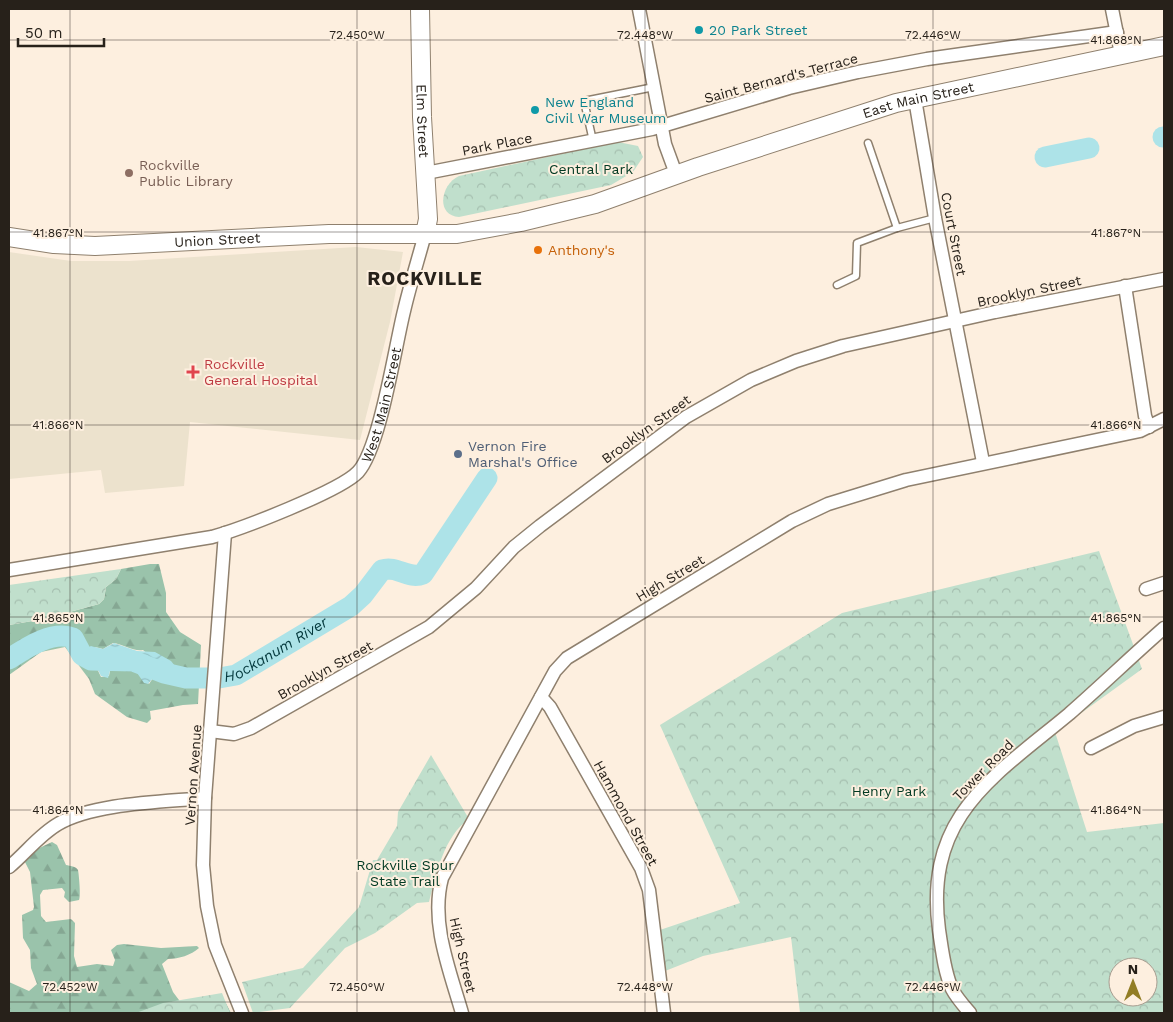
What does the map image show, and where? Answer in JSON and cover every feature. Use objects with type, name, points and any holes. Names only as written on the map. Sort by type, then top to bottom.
[{"type":"main road","name":"Elm Street","points":[[420,9],[422,117],[428,219],[425,234]]},
{"type":"main road","name":"East Main Street","points":[[676,174],[870,111],[915,99],[1164,46]]},
{"type":"main road","points":[[425,234],[457,234],[557,214],[613,198],[676,174]]},
{"type":"main road","name":"Union Street","points":[[9,237],[54,244],[96,246],[329,234],[425,234]]},
{"type":"street","points":[[639,9],[667,150],[676,174]]},
{"type":"street","points":[[1112,9],[1121,54]]},
{"type":"street","name":"Saint Bernard's Terrace","points":[[662,127],[788,88],[858,72],[928,59],[1117,32]]},
{"type":"street","name":"Court Street","points":[[915,99],[935,218],[983,462]]},
{"type":"street","name":"Park Place","points":[[426,173],[662,127]]},
{"type":"street","name":"West Main Street","points":[[9,570],[195,540],[224,533],[331,489],[348,480],[360,470],[373,441],[408,294],[425,234]]},
{"type":"street","name":"Brooklyn Street","points":[[210,731],[234,734],[251,728],[429,627],[472,592],[514,547],[540,526],[664,433],[723,394],[774,370],[820,352],[1164,279]]},
{"type":"street","points":[[1125,286],[1145,416],[1149,427]]},
{"type":"street","name":"High Street","points":[[462,1013],[440,926],[438,905],[440,888],[452,857],[541,697],[559,666],[574,653],[800,516],[828,504],[875,488],[983,462],[1130,433],[1149,427],[1164,419]]},
{"type":"street","name":"Vernon Avenue","points":[[224,533],[205,798],[203,865],[207,906],[215,945],[242,1013]]},
{"type":"street","points":[[1146,589],[1164,582]]},
{"type":"street","name":"Tower Road","points":[[970,1013],[952,989],[942,953],[938,919],[938,870],[952,829],[972,799],[997,773],[1071,712],[1164,628]]},
{"type":"street","name":"Hammond Street","points":[[541,697],[550,707],[641,868],[649,890],[664,1013]]},
{"type":"street","points":[[1091,748],[1134,726],[1164,717]]},
{"type":"street","points":[[9,867],[50,829],[72,817],[122,806],[205,798]]},
{"type":"lane","points":[[593,141],[584,101],[654,87]]},
{"type":"lane","points":[[868,143],[897,228]]},
{"type":"lane","points":[[837,285],[856,276],[857,243],[897,228],[935,218]]},
{"type":"shaded area","name":"Rockville General Hospital","points":[[356,247],[403,252],[390,322],[360,440],[190,422],[184,486],[105,493],[101,470],[9,479],[9,252],[71,261],[129,261]]},
{"type":"green space","name":"Central Park","points":[[618,142],[638,146],[643,157],[633,172],[611,185],[459,217],[451,215],[446,211],[443,199],[445,192],[453,180],[459,176]]},
{"type":"green space","name":"Henry Park","points":[[1099,551],[1142,669],[1055,732],[1087,832],[1164,823],[1164,1013],[800,1013],[791,937],[703,956],[655,975],[651,933],[740,903],[660,725],[842,613]]},
{"type":"green space","points":[[159,564],[166,593],[166,612],[180,632],[201,645],[198,704],[150,711],[151,719],[147,723],[127,717],[95,694],[89,679],[65,647],[41,652],[9,675],[9,625],[44,619],[99,604],[104,599],[106,587],[116,579],[121,569]],"holes":[[[113,643],[136,650],[143,650],[174,676],[153,678],[149,684],[133,667],[110,671],[109,676],[101,677],[87,648],[103,649]]]},
{"type":"green space","points":[[121,569],[116,579],[106,587],[104,599],[99,604],[44,619],[9,625],[9,585]]},
{"type":"green space","name":"Rockville Spur State Trail","points":[[431,755],[469,819],[460,826],[447,845],[438,868],[429,902],[417,903],[375,933],[345,948],[290,1008],[253,1013],[242,982],[303,968],[359,907],[373,860],[377,860],[397,826],[398,812]]},
{"type":"green space","points":[[52,842],[57,845],[66,865],[78,870],[80,898],[79,900],[69,902],[64,897],[65,892],[62,888],[43,890],[40,895],[41,916],[46,922],[71,919],[75,923],[74,956],[77,967],[97,964],[113,966],[115,960],[111,950],[117,945],[161,948],[197,946],[199,948],[192,953],[168,959],[162,964],[173,992],[182,1004],[221,994],[231,1013],[9,1013],[9,982],[29,991],[37,984],[31,968],[30,950],[23,938],[22,915],[33,910],[34,907],[30,872],[24,860],[31,852]]},
{"type":"green space","points":[[222,993],[230,1013],[136,1013],[163,1003]]},
{"type":"water","points":[[114,643],[137,651],[155,652],[171,661],[175,666],[176,675],[153,678],[148,684],[144,683],[133,667],[110,671],[108,678],[101,676],[87,648],[91,646],[103,649]]},
{"type":"waterway","name":"Hockanum River","points":[[1045,157],[1089,148]]},
{"type":"waterway","name":"Hockanum River","points":[[9,659],[40,641],[57,636],[65,636],[73,638],[82,655],[91,660],[133,661],[164,673],[186,678],[219,678],[236,675],[351,606],[363,595],[382,570],[393,569],[412,575],[423,574],[487,478]]},
{"type":"place","name":"20 Park Street","points":[[699,30]]},
{"type":"place","name":"New England Civil War Museum","points":[[535,110]]},
{"type":"place","name":"Rockville Public Library","points":[[129,173]]},
{"type":"place","name":"Anthony's","points":[[538,250]]},
{"type":"place","name":"Rockville General Hospital","points":[[193,372]]},
{"type":"place","name":"Vernon Fire Marshal's Office","points":[[458,454]]},
{"type":"district","name":"ROCKVILLE","points":[[425,278]]}]
